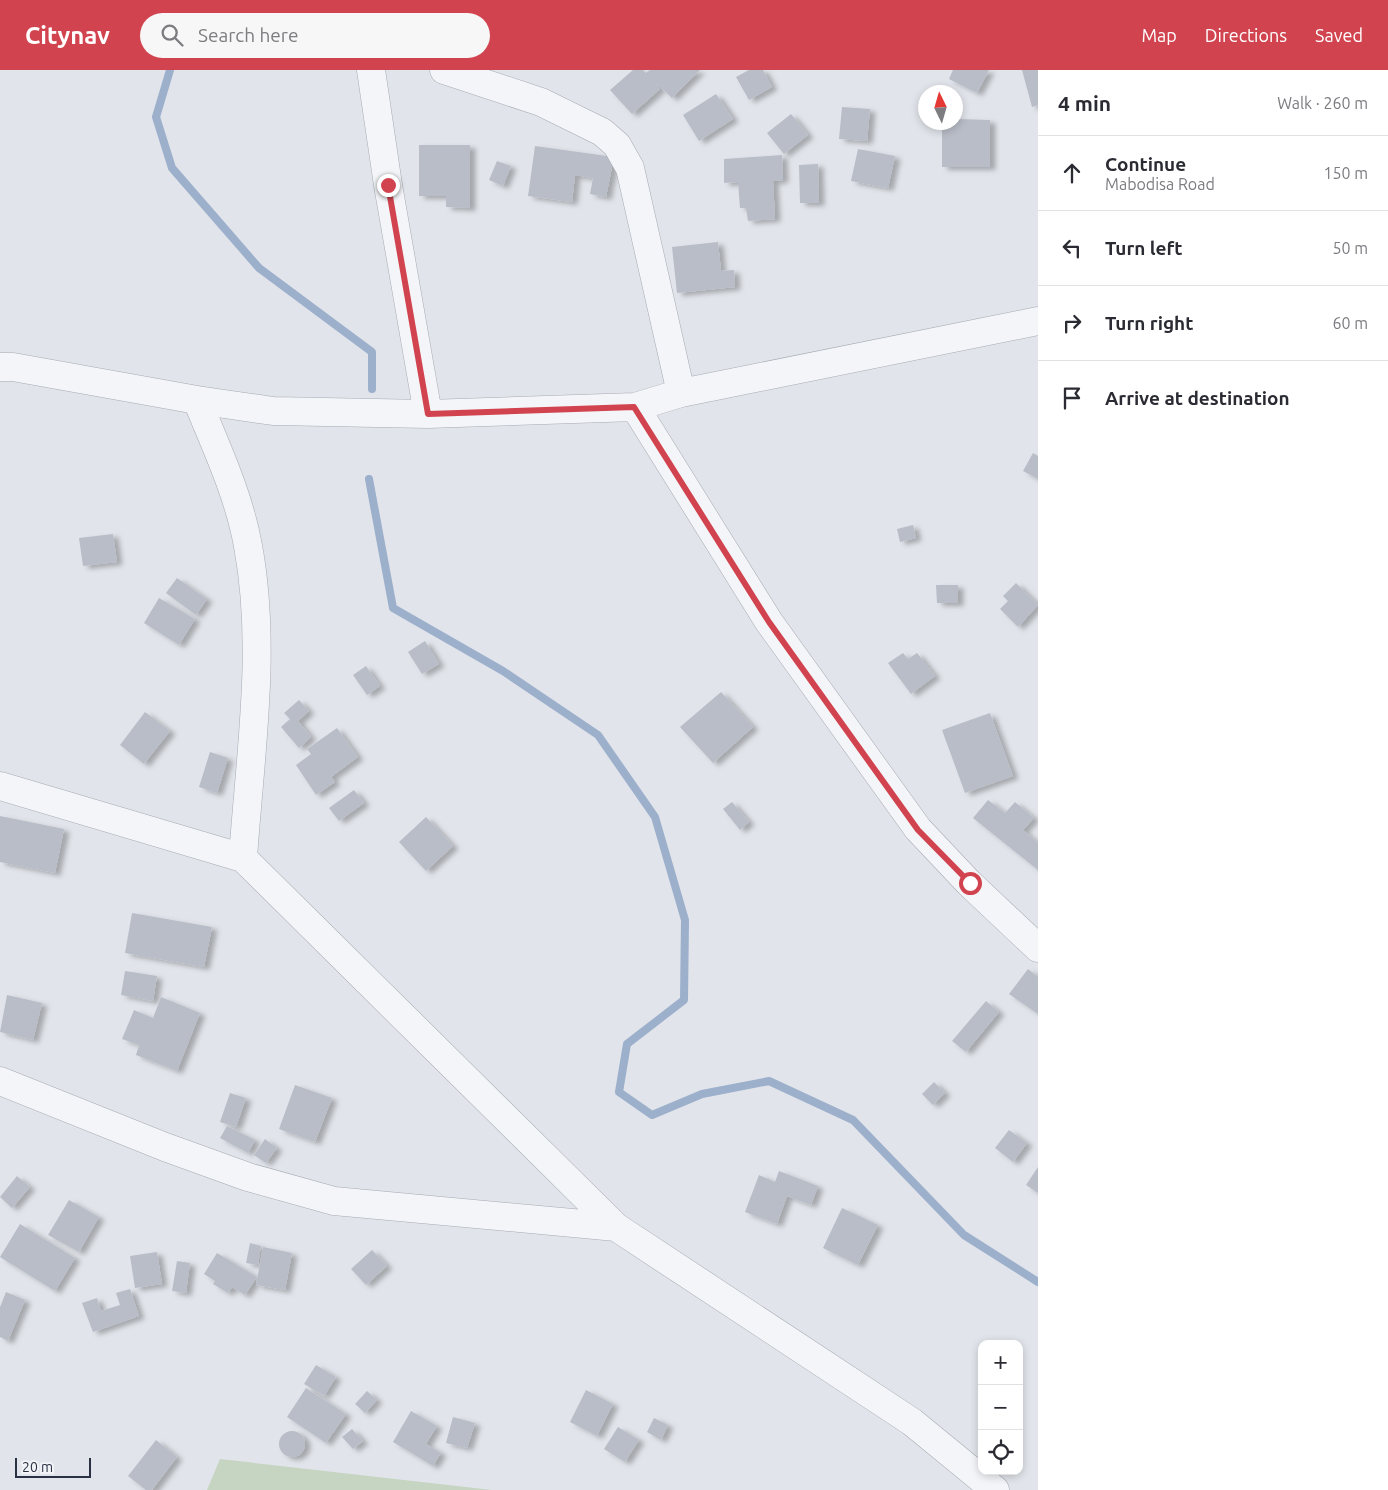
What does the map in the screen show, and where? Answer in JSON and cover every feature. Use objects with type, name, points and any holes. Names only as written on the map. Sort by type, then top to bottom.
[{"type":"street","points":[[371,70],[388,185],[428,414]]},
{"type":"street","points":[[444,70],[540,102],[602,132],[618,145],[630,168],[681,393]]},
{"type":"street","points":[[0,367],[14,367],[197,400],[273,410],[428,414],[634,407],[681,393],[1038,321]]},
{"type":"street","points":[[197,400],[233,486],[248,544],[258,617],[243,858]]},
{"type":"street","points":[[634,407],[769,622],[918,830],[1038,948]]},
{"type":"street","points":[[0,786],[243,858],[616,1227],[912,1422],[995,1490]]},
{"type":"street","points":[[0,1081],[166,1148],[248,1177],[334,1201],[616,1227]]},
{"type":"green space","points":[[220,1459],[492,1490],[207,1490]]},
{"type":"building","points":[[633,70],[643,70],[646,73],[650,70],[700,70],[672,98],[653,80],[660,89],[632,114],[610,90]]},
{"type":"building","points":[[749,70],[763,70],[772,87],[749,100],[736,77]]},
{"type":"building","points":[[953,70],[989,70],[977,93],[949,79]]},
{"type":"building","points":[[1022,70],[1038,70],[1038,105],[1032,107]]},
{"type":"building","points":[[716,94],[733,119],[699,141],[683,115]]},
{"type":"building","points":[[842,107],[870,109],[867,141],[839,139]]},
{"type":"building","points":[[791,114],[808,135],[784,154],[767,133]]},
{"type":"building","points":[[963,119],[990,120],[990,167],[942,167],[942,130],[963,130]]},
{"type":"building","points":[[419,145],[470,145],[470,208],[446,207],[446,196],[419,196]]},
{"type":"building","points":[[535,146],[614,157],[606,197],[590,194],[593,178],[575,175],[572,202],[528,196]]},
{"type":"building","points":[[858,149],[895,156],[888,188],[851,181]]},
{"type":"building","points":[[782,155],[783,180],[773,181],[775,219],[748,221],[746,208],[740,208],[738,182],[724,183],[724,159]]},
{"type":"building","points":[[497,161],[511,166],[503,186],[489,180]]},
{"type":"building","points":[[818,164],[819,203],[800,203],[799,165]]},
{"type":"building","points":[[718,242],[721,271],[734,270],[735,287],[677,293],[672,247]]},
{"type":"building","points":[[1033,453],[1038,456],[1038,479],[1023,471]]},
{"type":"building","points":[[913,525],[916,538],[900,542],[897,529]]},
{"type":"building","points":[[113,534],[117,562],[83,566],[79,538]]},
{"type":"building","points":[[177,578],[207,599],[196,615],[166,593]]},
{"type":"building","points":[[1016,583],[1038,605],[1018,627],[1000,609],[1008,601],[1003,596]]},
{"type":"building","points":[[936,585],[958,585],[958,603],[937,603]]},
{"type":"building","points":[[159,598],[195,619],[179,645],[144,623]]},
{"type":"building","points":[[425,641],[439,664],[422,674],[408,652]]},
{"type":"building","points":[[903,653],[908,659],[917,653],[935,676],[911,694],[888,663]]},
{"type":"building","points":[[366,666],[380,686],[367,695],[353,675]]},
{"type":"building","points":[[721,692],[753,727],[713,763],[680,727]]},
{"type":"building","points":[[299,700],[309,711],[298,721],[311,737],[299,748],[281,727],[290,719],[284,713]]},
{"type":"building","points":[[145,712],[170,731],[144,764],[120,745]]},
{"type":"building","points":[[990,713],[1013,776],[965,793],[942,730]]},
{"type":"building","points":[[337,728],[358,757],[331,777],[335,782],[316,795],[296,765],[311,754],[307,749]]},
{"type":"building","points":[[210,752],[228,758],[217,793],[199,787]]},
{"type":"building","points":[[354,790],[364,803],[339,821],[329,808]]},
{"type":"building","points":[[988,800],[1005,813],[1015,802],[1034,818],[1023,830],[1038,843],[1038,870],[973,818]]},
{"type":"building","points":[[732,802],[749,822],[740,830],[723,809]]},
{"type":"building","points":[[0,816],[64,829],[55,873],[0,862]]},
{"type":"building","points":[[426,817],[453,846],[426,871],[399,842]]},
{"type":"building","points":[[132,913],[212,927],[204,967],[125,953]]},
{"type":"building","points":[[1028,969],[1038,977],[1038,1014],[1009,994]]},
{"type":"building","points":[[125,971],[157,976],[153,1001],[121,995]]},
{"type":"building","points":[[7,995],[42,1003],[33,1040],[0,1032]]},
{"type":"building","points":[[161,997],[200,1013],[177,1071],[136,1055],[139,1045],[122,1039],[134,1010],[153,1018]]},
{"type":"building","points":[[986,1001],[999,1012],[966,1052],[952,1041]]},
{"type":"building","points":[[934,1082],[945,1093],[933,1105],[922,1094]]},
{"type":"building","points":[[295,1085],[332,1098],[315,1142],[279,1129]]},
{"type":"building","points":[[230,1093],[246,1098],[236,1127],[220,1122]]},
{"type":"building","points":[[227,1126],[255,1140],[248,1153],[220,1138]]},
{"type":"building","points":[[1009,1130],[1027,1143],[1013,1162],[995,1148]]},
{"type":"building","points":[[265,1139],[277,1148],[266,1163],[254,1155]]},
{"type":"building","points":[[1038,1167],[1038,1193],[1026,1185]]},
{"type":"building","points":[[779,1171],[818,1186],[811,1205],[787,1196],[777,1224],[745,1212],[759,1175],[775,1182]]},
{"type":"building","points":[[17,1176],[30,1187],[12,1208],[0,1197]]},
{"type":"building","points":[[69,1200],[99,1217],[79,1252],[48,1235]]},
{"type":"building","points":[[842,1208],[878,1225],[858,1265],[823,1248]]},
{"type":"building","points":[[20,1224],[75,1258],[55,1291],[0,1257]]},
{"type":"building","points":[[250,1243],[261,1246],[258,1265],[246,1263]]},
{"type":"building","points":[[263,1247],[292,1253],[285,1290],[256,1285]]},
{"type":"building","points":[[372,1250],[387,1266],[366,1285],[351,1269]]},
{"type":"building","points":[[157,1252],[162,1284],[135,1288],[130,1256]]},
{"type":"building","points":[[217,1253],[257,1277],[245,1295],[232,1287],[228,1293],[213,1284],[215,1281],[204,1274]]},
{"type":"building","points":[[177,1261],[190,1263],[186,1293],[172,1291]]},
{"type":"building","points":[[130,1289],[139,1316],[93,1332],[82,1303],[97,1298],[101,1311],[120,1305],[116,1293]]},
{"type":"building","points":[[6,1292],[25,1300],[8,1341],[0,1337],[0,1307]]},
{"type":"building","points":[[316,1365],[336,1377],[324,1396],[304,1384]]},
{"type":"building","points":[[306,1388],[346,1414],[326,1443],[287,1417]]},
{"type":"building","points":[[586,1390],[613,1404],[597,1436],[570,1422]]},
{"type":"building","points":[[367,1391],[377,1400],[365,1413],[355,1404]]},
{"type":"building","points":[[411,1411],[437,1426],[426,1444],[441,1453],[433,1466],[393,1442]]},
{"type":"building","points":[[453,1417],[475,1423],[467,1448],[446,1443]]},
{"type":"building","points":[[654,1418],[668,1425],[661,1440],[647,1432]]},
{"type":"building","points":[[618,1427],[639,1440],[625,1462],[604,1449]]},
{"type":"building","points":[[352,1429],[363,1441],[353,1449],[342,1437]]},
{"type":"building","points":[[292,1431],[301,1435],[305,1444],[301,1453],[292,1457],[283,1453],[279,1444],[283,1435]]},
{"type":"building","points":[[156,1440],[177,1457],[152,1490],[146,1490],[128,1476]]},
{"type":"waterway","points":[[170,70],[156,117],[172,168],[259,268],[372,352],[372,389]]},
{"type":"waterway","points":[[369,479],[393,608],[503,671],[598,735],[655,817],[685,920],[684,1000],[627,1044],[619,1092],[652,1115],[702,1094],[769,1081],[853,1120],[964,1235],[1038,1282]]},
{"type":"route","points":[[388,185],[428,414],[634,407],[769,622],[918,830],[970,883]]}]
